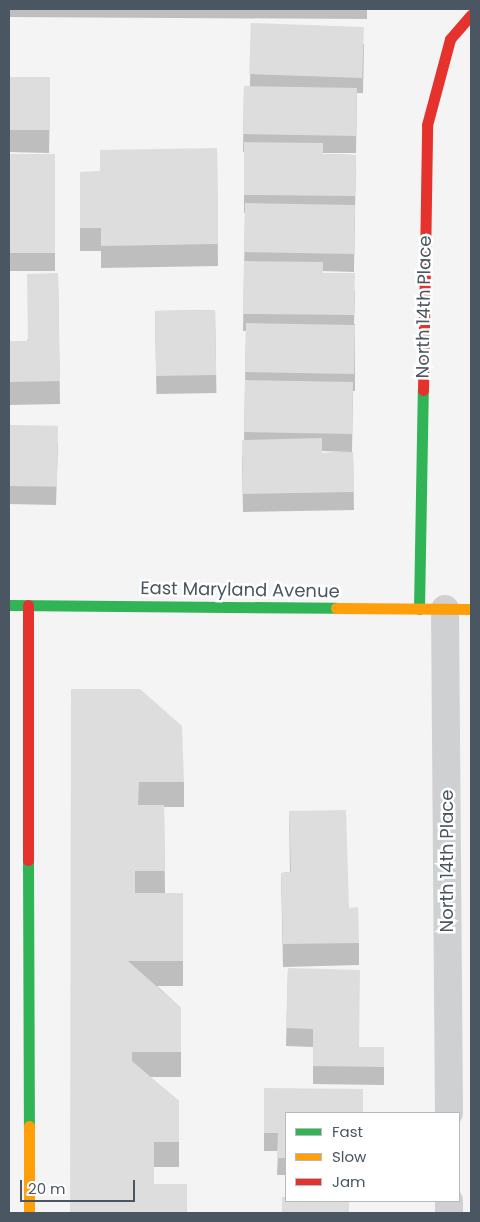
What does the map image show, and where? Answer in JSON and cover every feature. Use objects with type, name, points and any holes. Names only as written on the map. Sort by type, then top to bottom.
[{"type":"street","name":"North 14th Place","points":[[448,1112],[445,609],[427,125],[450,39],[471,15]]},
{"type":"street","points":[[28,605],[29,1213]]},
{"type":"street","name":"East Maryland Avenue","points":[[9,606],[445,609]]},
{"type":"building","points":[[251,23],[364,27],[362,78],[249,74]]},
{"type":"building","points":[[9,77],[50,77],[50,130],[9,130]]},
{"type":"building","points":[[244,86],[357,88],[356,136],[243,134]]},
{"type":"building","points":[[244,142],[323,143],[323,154],[356,155],[355,196],[244,195]]},
{"type":"building","points":[[217,148],[218,244],[101,246],[101,228],[80,228],[80,172],[100,171],[100,150]]},
{"type":"building","points":[[9,154],[55,154],[55,253],[9,253]]},
{"type":"building","points":[[245,203],[355,205],[354,254],[244,252]]},
{"type":"building","points":[[244,261],[323,262],[323,273],[355,273],[354,315],[243,314]]},
{"type":"building","points":[[58,273],[60,381],[9,382],[9,341],[28,341],[27,274]]},
{"type":"building","points":[[215,310],[216,375],[156,376],[155,311]]},
{"type":"building","points":[[246,323],[355,325],[354,374],[245,372]]},
{"type":"building","points":[[245,380],[353,382],[352,434],[244,432]]},
{"type":"building","points":[[9,425],[58,426],[57,487],[9,486]]},
{"type":"building","points":[[322,438],[322,453],[353,452],[354,492],[243,494],[242,440]]},
{"type":"building","points":[[71,689],[140,689],[182,726],[184,782],[139,782],[138,805],[164,805],[165,871],[135,871],[135,893],[183,893],[183,961],[128,961],[181,1008],[181,1052],[132,1052],[132,1061],[179,1101],[179,1142],[154,1142],[154,1184],[187,1184],[187,1213],[70,1213]]},
{"type":"building","points":[[346,810],[349,908],[358,907],[359,943],[283,944],[281,873],[291,872],[289,811]]},
{"type":"building","points":[[288,968],[360,970],[359,1047],[384,1047],[384,1067],[313,1066],[313,1029],[286,1028]]},
{"type":"building","points":[[264,1088],[363,1089],[363,1112],[285,1112],[285,1158],[277,1158],[278,1133],[264,1133]]},
{"type":"building","points":[[282,1197],[285,1197],[285,1202],[349,1202],[349,1213],[282,1213]]},
{"type":"traffic: fast","points":[[419,609],[423,390]]},
{"type":"traffic: fast","points":[[10,605],[336,608]]},
{"type":"traffic: fast","points":[[28,860],[29,1126]]},
{"type":"traffic: slow","points":[[336,608],[471,609]]},
{"type":"traffic: slow","points":[[29,1126],[29,1213]]},
{"type":"traffic: jam","points":[[423,390],[427,125],[450,39],[471,15]]},
{"type":"traffic: jam","points":[[28,605],[28,860]]}]
